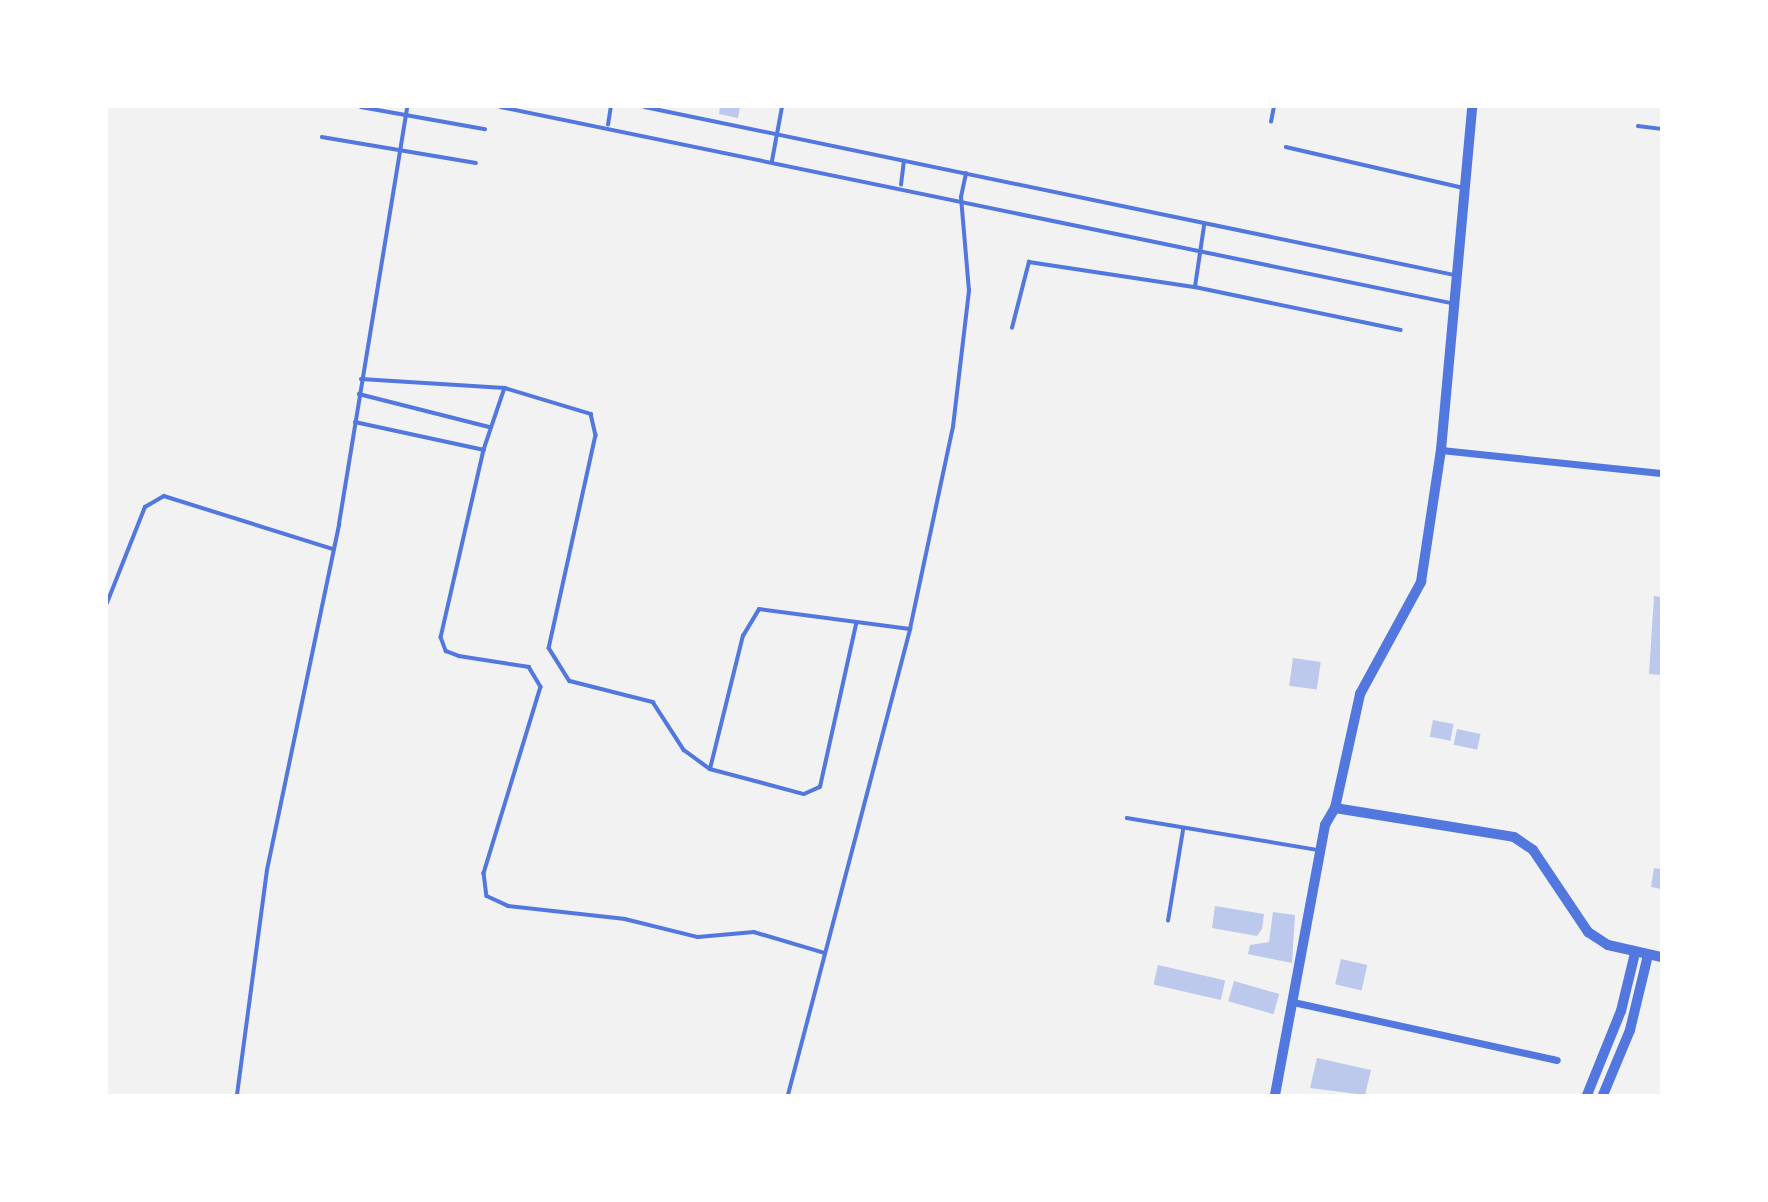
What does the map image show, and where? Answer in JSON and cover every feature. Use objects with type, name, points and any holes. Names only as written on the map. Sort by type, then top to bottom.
[{"type":"street","points":[[1275,1095],[1320,850],[1335,808],[1360,694],[1421,582],[1441,450],[1472,107]]},
{"type":"street","points":[[1441,450],[1661,473]]},
{"type":"street","points":[[1335,808],[1514,837],[1533,850],[1588,932],[1635,953],[1661,957]]},
{"type":"street","points":[[1587,1095],[1622,1011],[1635,953]]},
{"type":"street","points":[[1603,1095],[1633,1018],[1648,955]]},
{"type":"street","points":[[1293,1002],[1557,1060]]},
{"type":"lane","points":[[361,107],[485,129]]},
{"type":"lane","points":[[237,1095],[270,857],[333,550],[407,107]]},
{"type":"lane","points":[[501,107],[961,197],[1453,304]]},
{"type":"lane","points":[[608,126],[611,107]]},
{"type":"lane","points":[[645,107],[1204,226],[1458,276]]},
{"type":"lane","points":[[772,160],[782,107]]},
{"type":"lane","points":[[1270,122],[1274,107]]},
{"type":"lane","points":[[1638,126],[1661,129]]},
{"type":"lane","points":[[322,137],[401,146],[476,163]]},
{"type":"lane","points":[[1286,147],[1465,189]]},
{"type":"lane","points":[[901,185],[904,161]]},
{"type":"lane","points":[[788,1095],[910,629],[953,427],[969,291],[961,197],[966,174]]},
{"type":"lane","points":[[1195,287],[1204,226]]},
{"type":"lane","points":[[1012,328],[1029,262],[1195,287],[1401,330]]},
{"type":"lane","points":[[361,379],[505,388],[582,408],[597,426],[549,648],[555,664],[570,681],[653,702],[678,744],[710,769],[804,794],[820,787],[856,624]]},
{"type":"lane","points":[[505,388],[484,450],[442,645],[459,656],[528,667],[541,687],[484,873],[487,897],[508,906],[625,919],[698,937],[754,933],[825,953]]},
{"type":"lane","points":[[359,394],[490,428]]},
{"type":"lane","points":[[355,422],[484,450]]},
{"type":"lane","points":[[107,603],[145,507],[164,496],[333,550]]},
{"type":"lane","points":[[710,769],[743,636],[759,609],[856,624],[910,629]]},
{"type":"lane","points":[[1127,818],[1320,850]]},
{"type":"lane","points":[[1168,921],[1183,829]]},
{"type":"building","points":[[720,107],[740,107],[738,118],[719,114]]},
{"type":"building","points":[[1654,596],[1661,597],[1661,675],[1649,674]]},
{"type":"building","points":[[1293,658],[1321,662],[1317,690],[1289,686]]},
{"type":"building","points":[[1433,720],[1454,724],[1450,741],[1430,737]]},
{"type":"building","points":[[1457,729],[1480,734],[1477,750],[1454,745]]},
{"type":"building","points":[[1654,868],[1661,869],[1661,889],[1651,887]]},
{"type":"building","points":[[1215,906],[1264,914],[1262,929],[1257,936],[1212,928]]},
{"type":"building","points":[[1273,912],[1295,915],[1292,963],[1248,954],[1250,945],[1269,942]]},
{"type":"building","points":[[1341,959],[1367,965],[1361,990],[1335,984]]},
{"type":"building","points":[[1158,965],[1225,981],[1221,1000],[1154,984]]},
{"type":"building","points":[[1234,981],[1279,994],[1273,1014],[1228,1001]]},
{"type":"building","points":[[1317,1058],[1371,1070],[1365,1095],[1310,1088]]}]
